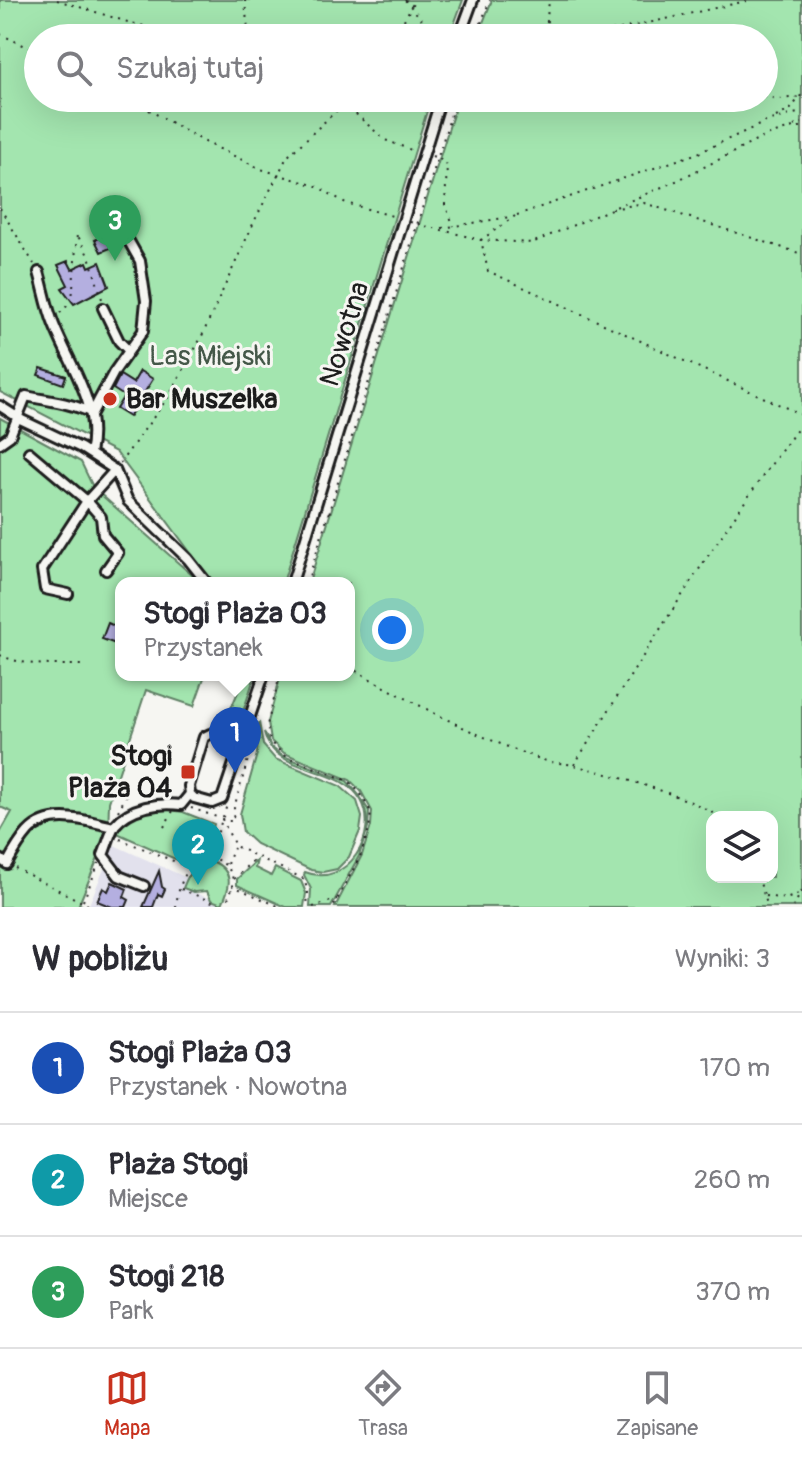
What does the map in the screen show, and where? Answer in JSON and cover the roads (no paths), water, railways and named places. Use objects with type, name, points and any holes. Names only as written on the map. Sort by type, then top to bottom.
[{"type":"street","points":[[464,24],[473,0]]},
{"type":"street","name":"Nowotna","points":[[294,577],[436,112]]},
{"type":"street","points":[[92,413],[128,350],[143,331],[146,301],[140,261],[127,238]]},
{"type":"street","points":[[39,272],[52,322],[92,413],[95,433],[85,451]]},
{"type":"street","points":[[103,308],[119,341],[128,350]]},
{"type":"street","points":[[0,443],[10,436],[26,396],[58,404],[75,404],[92,413]]},
{"type":"street","points":[[0,406],[115,470],[128,501],[202,577]]},
{"type":"street","points":[[29,452],[87,501],[101,517],[103,535],[118,553],[106,570]]},
{"type":"street","points":[[68,594],[45,589],[42,570],[87,501],[115,470]]},
{"type":"street","points":[[245,726],[204,737],[189,786],[194,798],[212,803],[222,799],[262,681]]},
{"type":"street","points":[[144,886],[119,876],[103,855],[114,829],[143,808],[178,804],[190,794]]},
{"type":"street","points":[[3,862],[29,831],[47,820],[70,819],[114,829]]},
{"type":"place","name":"Stogi 218","points":[[115,261]]},
{"type":"place","name":"Bar Muszelka","points":[[110,399]]},
{"type":"place","name":"Stogi Plaża 04","points":[[188,772]]},
{"type":"place","name":"Stogi Plaża 03","points":[[235,773]]},
{"type":"place","name":"Plaża Stogi","points":[[198,885]]},
{"type":"park label","name":"Las Miejski","points":[[210,356]]}]
